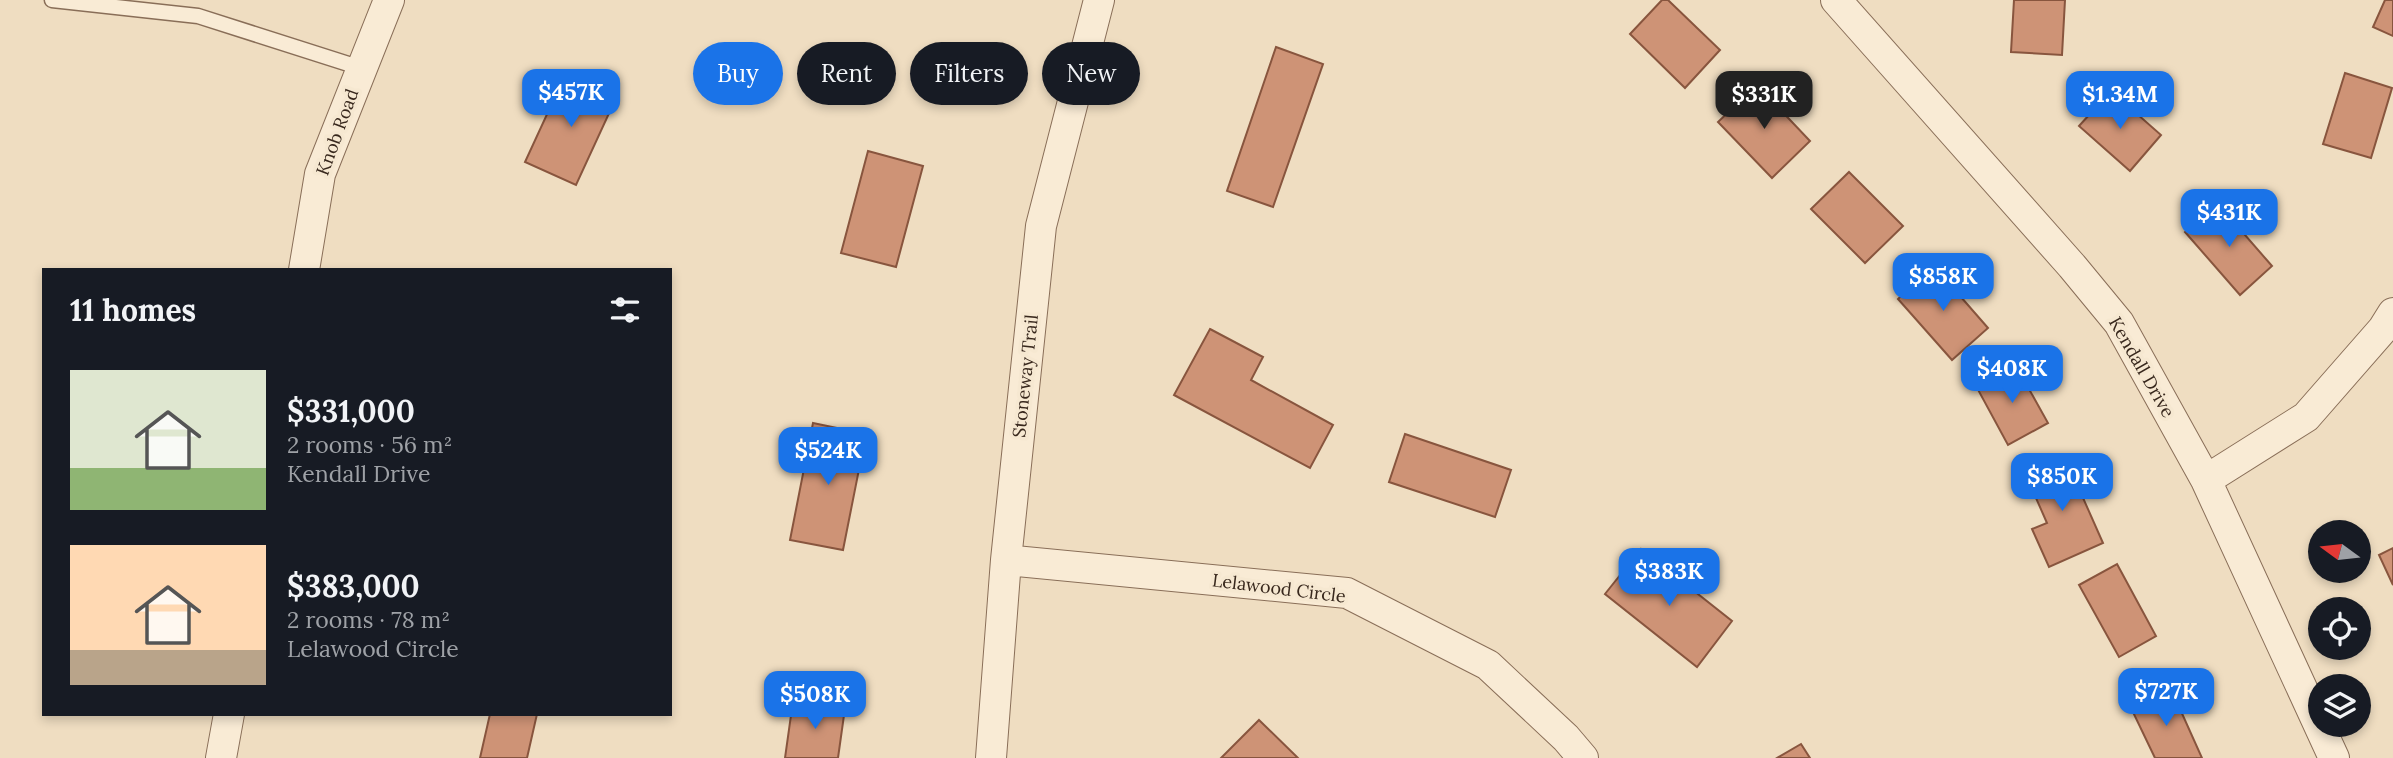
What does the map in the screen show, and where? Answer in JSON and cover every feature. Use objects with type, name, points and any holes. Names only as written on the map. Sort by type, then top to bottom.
[{"type":"street","name":"Knob Road","points":[[304,268],[320,174],[389,0]]},
{"type":"street","name":"Stoneway Trail","points":[[991,758],[1006,560],[1041,226],[1099,0]]},
{"type":"street","name":"Kendall Drive","points":[[1840,1],[2073,265],[2119,323],[2206,480],[2334,758]]},
{"type":"street","points":[[2206,480],[2306,417],[2383,329],[2393,313]]},
{"type":"street","name":"Lelawood Circle","points":[[1006,560],[1347,593],[1488,665],[1566,738],[1583,758]]},
{"type":"street","points":[[221,758],[229,716]]},
{"type":"lane","points":[[52,0],[198,16],[361,68]]},
{"type":"building","points":[[1662,0],[1668,0],[1720,50],[1685,88],[1630,34]]},
{"type":"building","points":[[2014,0],[2065,0],[2062,55],[2011,52]]},
{"type":"building","points":[[2385,0],[2393,0],[2393,36],[2373,27]]},
{"type":"building","points":[[1276,47],[1323,64],[1273,207],[1227,191]]},
{"type":"building","points":[[566,73],[617,96],[576,185],[525,162]]},
{"type":"building","points":[[2345,73],[2392,88],[2371,158],[2323,144]]},
{"type":"building","points":[[1757,85],[1810,141],[1772,178],[1718,122]]},
{"type":"building","points":[[2111,91],[2161,135],[2130,171],[2079,126]]},
{"type":"building","points":[[868,151],[923,166],[896,267],[841,253]]},
{"type":"building","points":[[1849,172],[1903,226],[1865,263],[1811,209]]},
{"type":"building","points":[[2218,204],[2272,266],[2240,295],[2185,232]]},
{"type":"building","points":[[1933,265],[1988,328],[1952,360],[1898,299]]},
{"type":"building","points":[[1210,329],[1263,357],[1251,380],[1333,425],[1310,468],[1174,395]]},
{"type":"building","points":[[2015,364],[2048,423],[2008,445],[1976,386]]},
{"type":"building","points":[[813,423],[866,434],[843,550],[790,540]]},
{"type":"building","points":[[1405,434],[1511,470],[1495,517],[1389,482]]},
{"type":"building","points":[[2064,455],[2103,543],[2049,567],[2032,529],[2047,523],[2025,473]]},
{"type":"building","points":[[2393,548],[2393,585],[2379,555]]},
{"type":"building","points":[[1641,549],[1732,621],[1697,667],[1605,594]]},
{"type":"building","points":[[2117,564],[2156,636],[2119,657],[2079,585]]},
{"type":"building","points":[[2171,689],[2202,758],[2155,758],[2131,708]]},
{"type":"building","points":[[793,701],[845,708],[838,758],[785,758]]},
{"type":"building","points":[[490,716],[537,716],[527,758],[480,758]]},
{"type":"building","points":[[1259,720],[1298,758],[1221,758]]},
{"type":"building","points":[[1801,744],[1810,758],[1777,758]]}]
